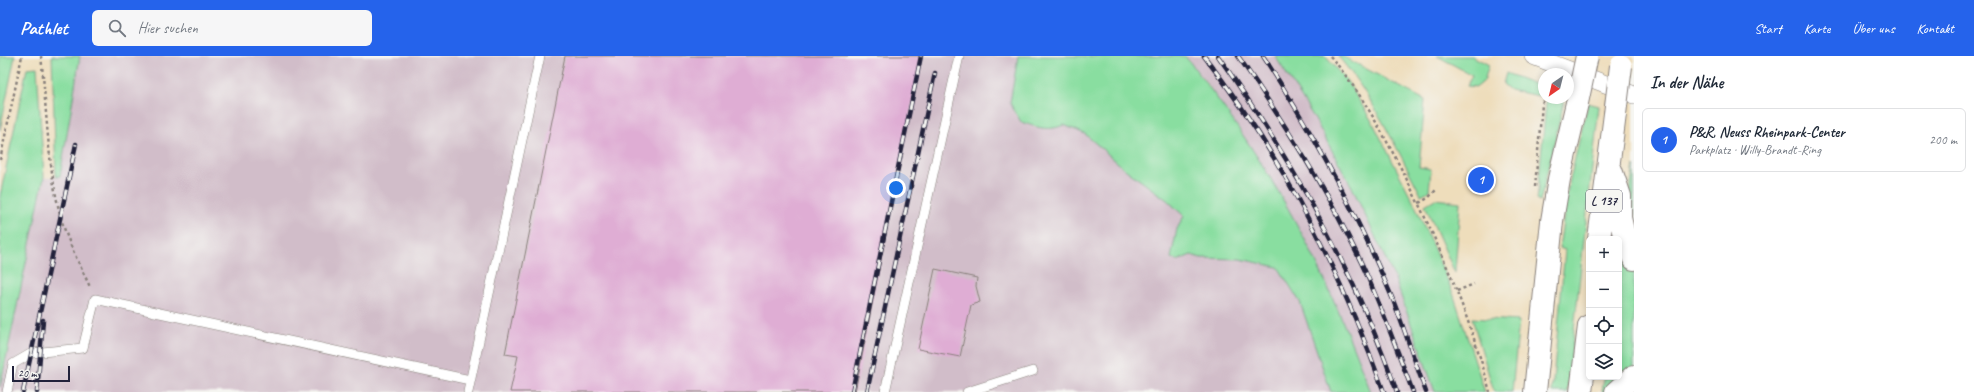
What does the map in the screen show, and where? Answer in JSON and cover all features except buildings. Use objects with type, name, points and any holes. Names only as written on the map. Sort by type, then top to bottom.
[{"type":"main road","points":[[1535,392],[1552,221],[1559,179],[1587,56]]},
{"type":"main road","name":"L 137","points":[[1599,236],[1622,61]]},
{"type":"main road","points":[[1608,163],[1620,196],[1620,218],[1625,239],[1634,260]]},
{"type":"main road","points":[[1581,392],[1587,344]]},
{"type":"main road","points":[[1616,392],[1634,376]]},
{"type":"street","points":[[1533,56],[1634,94]]},
{"type":"lane","points":[[468,392],[540,56]]},
{"type":"lane","points":[[885,392],[960,56]]},
{"type":"lane","points":[[7,392],[13,364],[32,353],[83,348],[95,298],[470,380]]},
{"type":"lane","points":[[967,392],[1033,372]]},
{"type":"path","points":[[0,160],[22,56]]},
{"type":"path","points":[[42,56],[52,177],[55,194],[60,216],[95,298]]},
{"type":"path","points":[[1330,56],[1351,80],[1377,122],[1419,203],[1457,291],[1490,392]]},
{"type":"path","points":[[1419,203],[1428,198],[1436,190]]},
{"type":"path","points":[[1457,291],[1474,284]]},
{"type":"shaded area","points":[[80,56],[1155,56],[1200,109],[1346,392],[0,392],[0,382],[44,178],[60,176]]},
{"type":"shaded area","points":[[1185,56],[1275,56],[1313,116],[1352,187],[1395,279],[1435,392],[1371,392],[1325,282],[1285,204],[1209,86]]},
{"type":"green space","points":[[0,56],[15,56],[0,130]]},
{"type":"green space","points":[[52,56],[80,56],[60,176],[56,177]]},
{"type":"green space","points":[[1018,56],[1185,56],[1225,109],[1280,194],[1312,253],[1332,296],[1371,392],[1331,392],[1300,302],[1278,267],[1240,259],[1201,258],[1191,255],[1177,261],[1171,258],[1177,229],[1184,216],[1167,200],[1126,170],[1085,134],[1064,125],[1047,128],[1037,127],[1021,122],[1010,103]]},
{"type":"green space","points":[[1275,56],[1325,56],[1347,81],[1373,123],[1415,205],[1453,293],[1485,392],[1435,392],[1395,279],[1352,187],[1313,116]]},
{"type":"green space","points":[[1338,56],[1342,56],[1425,100],[1419,167],[1431,169],[1429,191],[1421,195],[1373,105],[1351,72]]},
{"type":"green space","points":[[1437,56],[1472,56],[1489,65],[1484,81],[1477,87],[1467,86],[1472,75]]},
{"type":"green space","points":[[37,67],[44,177],[0,387],[0,196],[27,68]]},
{"type":"green space","points":[[1506,73],[1538,85],[1538,96],[1510,90],[1503,84]]},
{"type":"green space","points":[[1588,103],[1599,106],[1567,392],[1552,392],[1565,250],[1559,248],[1568,188]]},
{"type":"green space","points":[[1546,104],[1564,104],[1540,202],[1537,201]]},
{"type":"green space","points":[[1634,165],[1634,235],[1628,203]]},
{"type":"green space","points":[[1435,199],[1460,202],[1455,273],[1425,205]]},
{"type":"green space","points":[[1622,255],[1634,273],[1634,368],[1622,379]]},
{"type":"green space","points":[[1472,318],[1519,321],[1512,392],[1494,392]]},
{"type":"green space","points":[[1604,380],[1621,380],[1608,392],[1602,392]]},
{"type":"railway","points":[[852,392],[921,56]]},
{"type":"railway","points":[[1204,56],[1259,134],[1307,217],[1349,303],[1384,392]]},
{"type":"railway","points":[[1218,56],[1271,135],[1320,218],[1362,303],[1397,392]]},
{"type":"railway","points":[[1238,56],[1301,152],[1344,228],[1365,271],[1413,392]]},
{"type":"railway","points":[[1263,56],[1316,143],[1363,233],[1391,295],[1426,392]]},
{"type":"railway","points":[[867,392],[935,73]]},
{"type":"railway","points":[[23,392],[76,144]]},
{"type":"railway","points":[[37,392],[43,320]]},
{"type":"place","name":"P&R, Neuss Rheinpark-Center","points":[[1481,180]]}]
